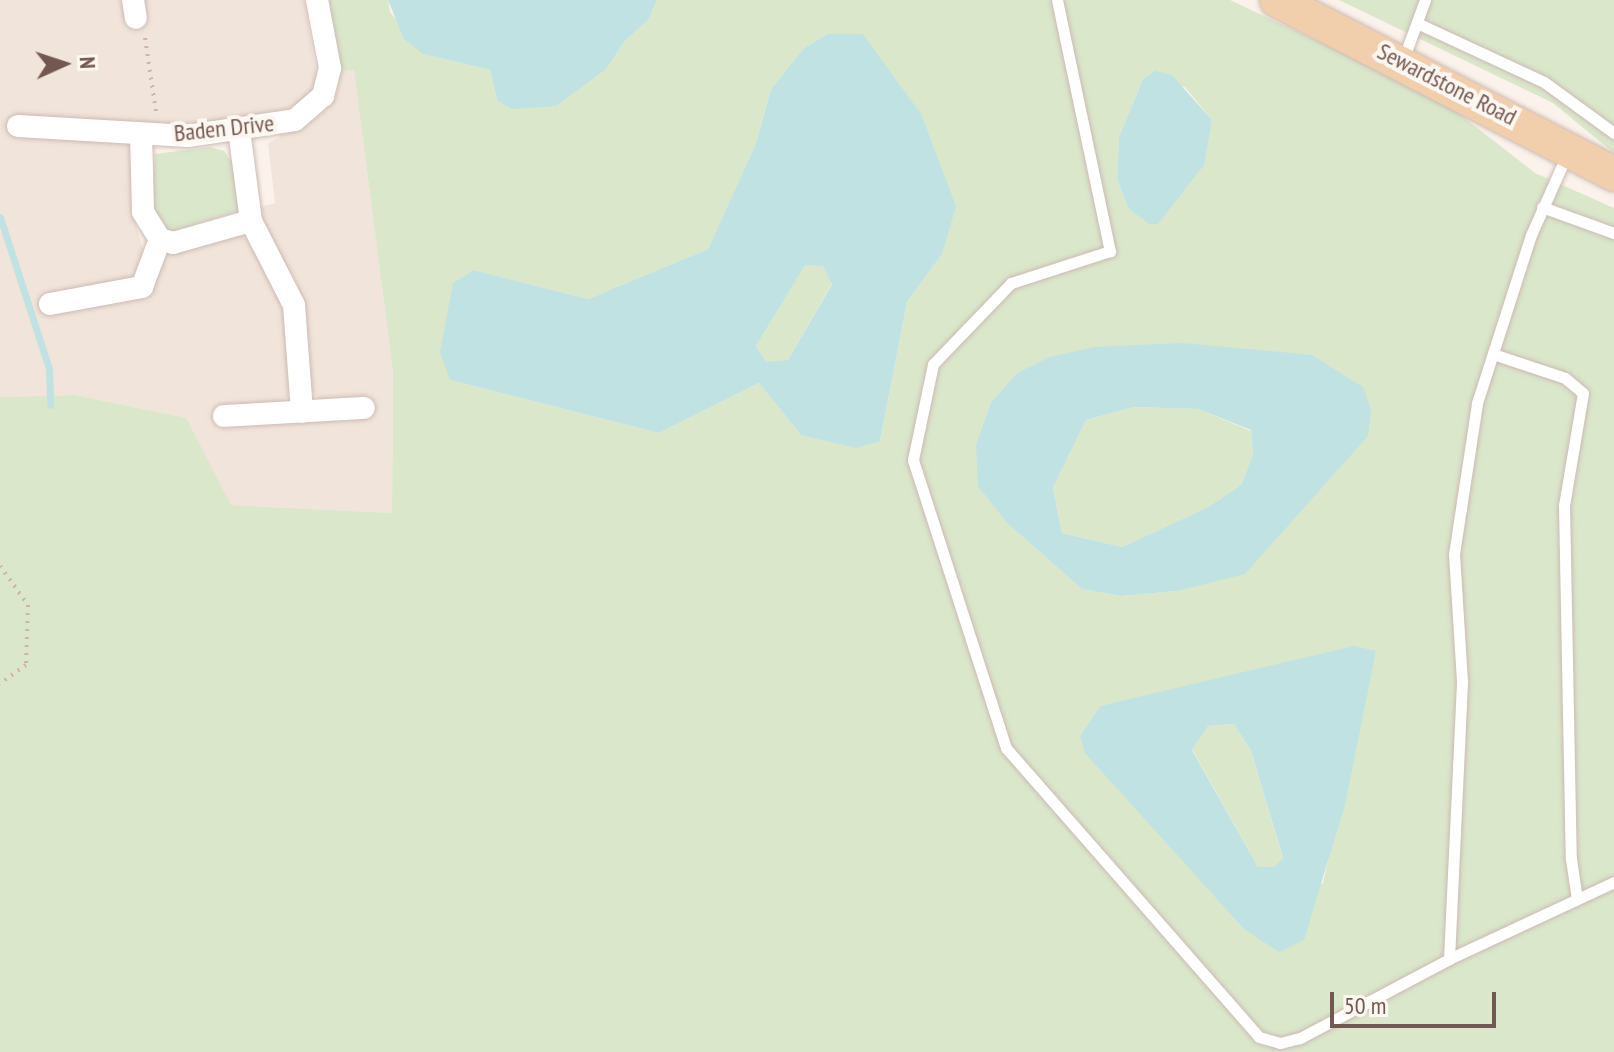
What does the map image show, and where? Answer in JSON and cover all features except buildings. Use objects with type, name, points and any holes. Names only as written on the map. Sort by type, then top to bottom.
[{"type":"main road","name":"Sewardstone Road","points":[[1277,0],[1403,61],[1614,174]]},
{"type":"street","name":"Baden Drive","points":[[18,126],[149,135],[239,130],[295,120],[323,96],[330,68],[317,0]]},
{"type":"street","points":[[239,130],[251,221],[294,305],[302,412]]},
{"type":"street","points":[[149,135],[143,212],[160,239],[173,243],[251,221]]},
{"type":"street","points":[[50,304],[142,287],[160,239]]},
{"type":"street","points":[[224,416],[364,408]]},
{"type":"lane","points":[[1057,0],[1110,251],[1011,283],[933,364],[913,460],[1006,748],[1259,1037],[1280,1043],[1300,1038],[1449,959],[1614,882]]},
{"type":"lane","points":[[1403,61],[1425,0]]},
{"type":"lane","points":[[1417,23],[1544,82],[1614,133]]},
{"type":"lane","points":[[1449,959],[1462,681],[1454,554],[1477,403],[1542,207],[1570,148]]},
{"type":"lane","points":[[1542,207],[1614,233]]},
{"type":"lane","points":[[1493,354],[1565,378],[1583,393],[1564,520],[1571,859],[1577,899]]},
{"type":"path","points":[[149,135],[152,63]]},
{"type":"path","points":[[0,566],[28,605],[26,665],[0,683]]},
{"type":"shaded area","points":[[0,0],[304,0],[318,84],[301,112],[190,127],[137,126],[131,206],[144,253],[243,234],[288,312],[292,391],[281,404],[321,401],[308,387],[297,283],[266,236],[260,207],[275,203],[268,143],[280,137],[279,132],[301,128],[321,115],[337,92],[341,71],[354,69],[393,372],[392,513],[230,505],[185,418],[75,395],[0,397]]},
{"type":"green space","points":[[329,0],[388,0],[390,12],[423,54],[490,70],[497,100],[606,69],[625,41],[649,19],[657,0],[1230,0],[1439,98],[1535,173],[1614,208],[1614,1052],[0,1052],[0,397],[75,395],[186,418],[231,505],[392,513],[393,372],[354,70],[341,71]],"holes":[[[827,34],[942,254],[907,302],[880,441],[801,435],[759,383],[659,433],[450,380],[474,270],[588,299],[708,249],[756,143],[771,89],[804,48]],[[1143,79],[1185,87],[1212,120],[1208,137],[1128,208],[1117,179],[1119,137]],[[1017,373],[1368,436],[1177,591],[1121,596],[1082,589],[1008,524],[976,444],[991,402]],[[1376,651],[1323,883],[1244,929],[1080,736],[1100,706]]]},
{"type":"green space","points":[[1339,0],[1614,0],[1614,153],[1553,103]]},
{"type":"green space","points":[[210,147],[224,151],[234,165],[239,211],[167,233],[152,209],[155,154]]},
{"type":"green space","points":[[805,264],[823,266],[832,283],[788,360],[766,363],[756,346]]},
{"type":"green space","points":[[1134,407],[1198,409],[1251,431],[1253,455],[1241,485],[1208,507],[1122,547],[1062,533],[1053,488],[1086,420]]},
{"type":"green space","points":[[1234,724],[1251,751],[1283,859],[1274,867],[1258,867],[1192,749],[1208,726]]},
{"type":"water","points":[[388,0],[657,0],[649,19],[625,41],[606,69],[556,106],[511,109],[497,100],[490,70],[423,54],[404,39]]},
{"type":"water","points":[[827,34],[863,34],[921,114],[956,206],[942,254],[907,302],[880,441],[856,448],[801,435],[759,383],[659,433],[450,380],[440,352],[453,283],[474,270],[588,299],[708,249],[756,143],[771,89],[804,48]],"holes":[[[805,265],[823,266],[832,284],[788,360],[766,362],[756,346]]]},
{"type":"water","points":[[1155,71],[1172,75],[1212,120],[1204,165],[1158,224],[1149,224],[1128,208],[1117,179],[1119,137],[1143,79]]},
{"type":"water","points":[[1182,343],[1312,355],[1363,387],[1371,409],[1368,436],[1245,574],[1177,591],[1121,596],[1082,589],[1008,524],[978,486],[976,444],[991,402],[1017,373],[1050,357],[1094,347]],"holes":[[[1134,407],[1198,409],[1251,430],[1253,455],[1241,485],[1208,507],[1122,547],[1062,533],[1053,488],[1086,420]]]},
{"type":"water","points":[[1354,646],[1376,651],[1345,805],[1304,940],[1279,952],[1244,929],[1085,753],[1080,736],[1100,706]],"holes":[[[1234,724],[1251,751],[1283,858],[1274,867],[1258,867],[1192,750],[1208,726]]]},
{"type":"waterway","points":[[0,217],[49,369],[50,405]]}]
